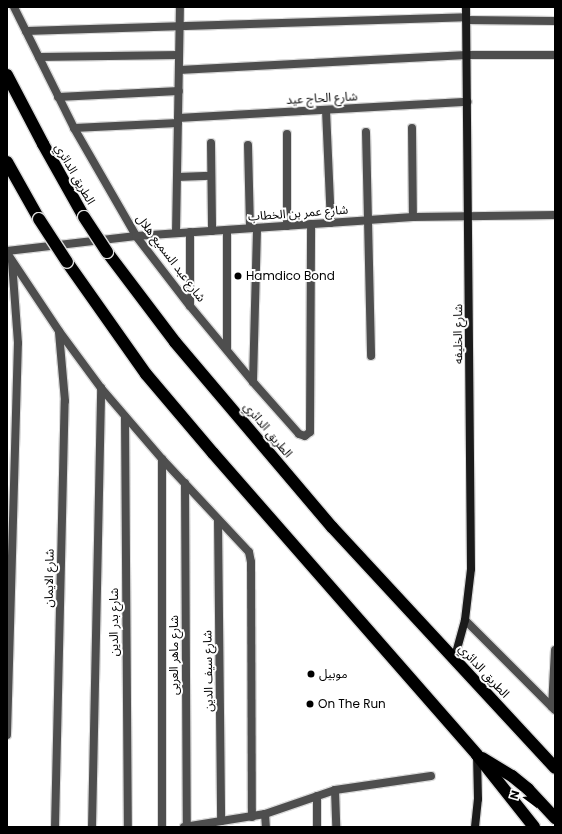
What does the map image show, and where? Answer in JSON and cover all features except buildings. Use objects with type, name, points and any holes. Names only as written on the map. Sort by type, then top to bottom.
[{"type":"highway","name":"الطريق الدائري","points":[[7,75],[43,144],[84,217],[107,252],[175,342],[321,515],[555,768]]},
{"type":"highway","points":[[7,162],[39,219],[67,262],[146,374],[243,488],[477,755],[534,827]]},
{"type":"highway","points":[[477,755],[512,776],[528,789],[555,818]]},
{"type":"main road","name":"شارع الخليفه","points":[[454,660],[465,620],[471,569],[466,7]]},
{"type":"main road","points":[[475,827],[478,799],[477,755]]},
{"type":"street","name":"شارع عبد السميع هلال","points":[[14,7],[74,128],[136,236],[190,306],[227,348],[253,382],[302,436],[305,436],[310,432],[311,224]]},
{"type":"street","points":[[176,233],[180,7]]},
{"type":"street","points":[[26,31],[466,18],[555,21]]},
{"type":"street","points":[[39,58],[179,55]]},
{"type":"street","points":[[179,70],[467,55],[555,55]]},
{"type":"street","points":[[58,97],[178,91]]},
{"type":"street","name":"شارع الحاج عيد","points":[[74,128],[326,110],[468,102]]},
{"type":"street","points":[[326,110],[330,223]]},
{"type":"street","points":[[412,128],[414,217]]},
{"type":"street","points":[[366,132],[371,356]]},
{"type":"street","points":[[287,134],[287,226]]},
{"type":"street","points":[[211,143],[212,231]]},
{"type":"street","points":[[248,145],[254,228],[253,382]]},
{"type":"street","points":[[177,177],[211,176]]},
{"type":"street","name":"شارع عمر بن الخطاب","points":[[9,255],[43,246],[176,233],[414,217],[555,215]]},
{"type":"street","points":[[227,230],[227,348]]},
{"type":"street","points":[[190,232],[190,306]]},
{"type":"street","points":[[9,255],[59,331],[124,417],[249,552],[251,562],[252,817]]},
{"type":"street","points":[[7,735],[18,343],[9,255]]},
{"type":"street","name":"شارع الايمان","points":[[55,827],[65,401],[59,331]]},
{"type":"street","points":[[92,827],[101,388]]},
{"type":"street","name":"شارع بدر الدين","points":[[124,417],[128,827]]},
{"type":"street","points":[[162,459],[162,827]]},
{"type":"street","name":"شارع ماهر العربى","points":[[184,483],[186,827]]},
{"type":"street","name":"شارع سيف الدين","points":[[218,520],[225,823]]},
{"type":"street","points":[[465,620],[553,709]]},
{"type":"street","points":[[553,709],[555,650]]},
{"type":"street","points":[[186,827],[225,823],[265,814],[335,790],[431,776]]},
{"type":"street","points":[[335,790],[336,827]]},
{"type":"street","points":[[317,796],[317,827]]},
{"type":"street","points":[[265,814],[266,827]]},
{"type":"place","name":"Hamdico Bond","points":[[238,276]]},
{"type":"place","name":"موبيل","points":[[311,674]]},
{"type":"place","name":"On The Run","points":[[310,704]]}]
